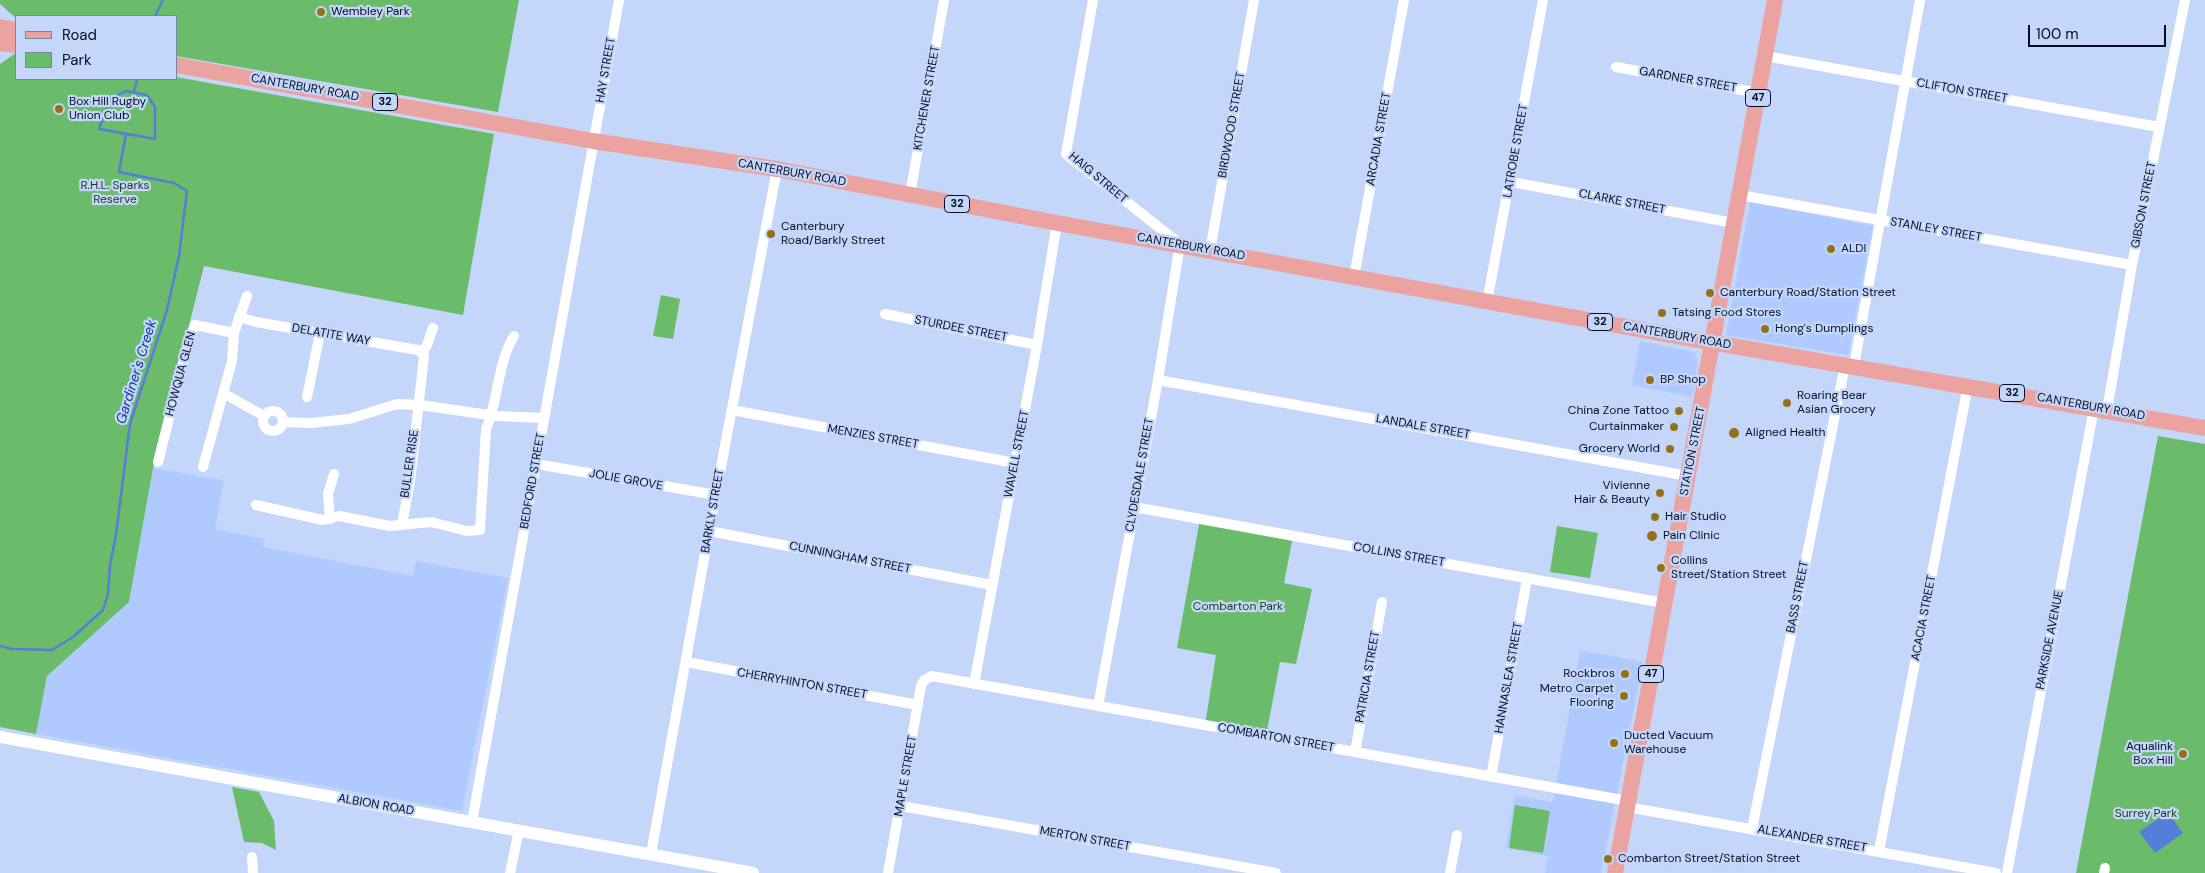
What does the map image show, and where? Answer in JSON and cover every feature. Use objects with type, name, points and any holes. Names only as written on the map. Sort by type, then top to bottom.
[{"type":"main road","name":"STATION STREET","points":[[1615,873],[1776,0]]},
{"type":"main road","name":"CANTERBURY ROAD","points":[[178,65],[593,141],[777,169],[1057,223],[1180,244],[1712,343],[2205,428]]},
{"type":"street","name":"HAY STREET","points":[[593,141],[619,0]]},
{"type":"street","name":"KITCHENER STREET","points":[[910,195],[944,0]]},
{"type":"street","name":"HAIG STREET","points":[[1093,0],[1066,154],[1180,244]]},
{"type":"street","name":"BIRDWOOD STREET","points":[[1210,250],[1254,0]]},
{"type":"street","name":"ARCADIA STREET","points":[[1354,277],[1404,0]]},
{"type":"street","name":"LATROBE STREET","points":[[1487,302],[1543,0]]},
{"type":"street","name":"BASS STREET","points":[[1752,828],[1880,221],[1920,0]]},
{"type":"street","name":"GIBSON STREET","points":[[2100,409],[2132,265],[2185,0]]},
{"type":"street","name":"CLIFTON STREET","points":[[1765,56],[2159,127]]},
{"type":"street","name":"GARDNER STREET","points":[[1616,67],[1759,93]]},
{"type":"street","name":"BEDFORD STREET","points":[[472,822],[593,141]]},
{"type":"street","name":"BARKLY STREET","points":[[651,854],[777,169]]},
{"type":"street","name":"CLARKE STREET","points":[[1510,182],[1734,223]]},
{"type":"street","name":"STANLEY STREET","points":[[1740,195],[2132,265]]},
{"type":"street","name":"WAVELL STREET","points":[[974,684],[1037,344],[1057,223]]},
{"type":"street","name":"CLYDESDALE STREET","points":[[1098,706],[1158,380],[1180,244]]},
{"type":"street","points":[[203,467],[232,361],[234,334],[248,296]]},
{"type":"street","name":"STURDEE STREET","points":[[885,314],[1037,344]]},
{"type":"street","name":"DELATITE WAY","points":[[239,317],[256,322],[418,350],[422,353]]},
{"type":"street","name":"HOWQUA GLEN","points":[[158,462],[187,347],[195,325],[234,334]]},
{"type":"street","points":[[422,353],[428,345],[433,328]]},
{"type":"street","points":[[307,397],[320,333]]},
{"type":"street","points":[[256,505],[323,520],[339,516],[390,526],[431,522],[467,531],[480,530],[486,429],[492,416],[506,349],[514,336]]},
{"type":"street","name":"BULLER RISE","points":[[402,524],[410,482],[418,404],[424,370],[424,356],[422,353]]},
{"type":"street","name":"LANDALE STREET","points":[[1158,380],[1688,476]]},
{"type":"street","name":"ACACIA STREET","points":[[1879,851],[1968,386]]},
{"type":"street","points":[[223,393],[264,416]]},
{"type":"street","points":[[283,422],[311,423],[349,419],[397,404],[418,404],[492,416],[544,418]]},
{"type":"street","name":"PARKSIDE AVENUE","points":[[2007,873],[2100,409]]},
{"type":"street","name":"MENZIES STREET","points":[[732,410],[1015,463]]},
{"type":"street","points":[[272,411],[277,412],[282,417],[283,422],[280,428],[270,431],[264,424],[264,416],[272,411]]},
{"type":"street","name":"JOLIE GROVE","points":[[536,464],[716,495]]},
{"type":"street","points":[[330,519],[328,494],[334,474]]},
{"type":"street","name":"COLLINS STREET","points":[[1134,508],[1664,604]]},
{"type":"street","name":"CUNNINGHAM STREET","points":[[709,531],[992,585]]},
{"type":"street","name":"HANNASLEA STREET","points":[[1491,777],[1527,578]]},
{"type":"street","name":"PATRICIA STREET","points":[[1355,752],[1382,602]]},
{"type":"street","name":"CHERRYHINTON STREET","points":[[686,662],[918,705]]},
{"type":"street","name":"COMBARTON STREET","points":[[924,680],[932,676],[1491,777],[1627,804]]},
{"type":"street","name":"MAPLE STREET","points":[[888,873],[921,686],[924,680]]},
{"type":"street","name":"ALBION ROAD","points":[[0,737],[651,854],[710,869],[753,873]]},
{"type":"street","name":"ALEXANDER STREET","points":[[1627,804],[1996,873]]},
{"type":"street","name":"MERTON STREET","points":[[901,806],[1271,873]]},
{"type":"street","points":[[510,873],[519,830]]},
{"type":"street","points":[[1450,873],[1457,835]]},
{"type":"street","points":[[252,857],[253,873]]},
{"type":"shaded area","points":[[1750,202],[1873,226],[1848,355],[1726,335]]},
{"type":"shaded area","points":[[1640,341],[1694,352],[1698,361],[1692,397],[1632,385]]},
{"type":"shaded area","points":[[153,468],[224,480],[215,529],[265,539],[263,547],[413,576],[416,561],[508,578],[462,811],[36,734],[47,676],[129,602]]},
{"type":"shaded area","points":[[1580,650],[1643,662],[1601,873],[1545,873],[1548,856],[1506,848],[1515,795],[1553,802]]},
{"type":"green space","points":[[0,0],[519,0],[498,112],[178,56],[178,15],[15,15],[15,17],[0,4]]},
{"type":"green space","name":"R.H.L. Sparks Reserve","points":[[15,54],[15,80],[178,80],[178,77],[494,134],[463,315],[204,266],[153,468],[129,602],[47,676],[36,734],[0,727],[0,64]]},
{"type":"green space","points":[[661,295],[680,299],[673,339],[653,336]]},
{"type":"green space","name":"Surrey Park","points":[[2158,436],[2205,444],[2205,873],[2076,873]]},
{"type":"green space","name":"Combarton Park","points":[[1200,519],[1293,536],[1284,583],[1312,589],[1296,664],[1280,662],[1266,736],[1205,725],[1216,655],[1177,648]]},
{"type":"green space","points":[[1557,526],[1598,533],[1590,578],[1550,572]]},
{"type":"green space","points":[[232,787],[259,792],[274,821],[276,850],[262,843],[244,842]]},
{"type":"green space","points":[[1515,805],[1550,811],[1543,853],[1509,848]]},
{"type":"water","points":[[2168,812],[2183,833],[2155,853],[2139,832]]},
{"type":"waterway","name":"Gardiner's Creek","points":[[156,15],[163,0]]},
{"type":"waterway","name":"Gardiner's Creek","points":[[134,92],[137,80]]},
{"type":"waterway","name":"Gardiner's Creek","points":[[126,91],[147,95],[155,107],[155,139],[99,129],[110,99],[126,91]]},
{"type":"waterway","name":"Gardiner's Creek","points":[[0,646],[12,649],[52,650],[73,637],[103,610],[108,594],[110,565],[116,535],[130,424],[167,310],[179,256],[187,191],[174,183],[119,172],[126,134]]},
{"type":"place","name":"Wembley Park","points":[[321,12]]},
{"type":"place","name":"Box Hill Rugby Union Club","points":[[59,109]]},
{"type":"place","name":"Canterbury Road/Barkly Street","points":[[771,234]]},
{"type":"place","name":"ALDI","points":[[1831,249]]},
{"type":"place","name":"Canterbury Road/Station Street","points":[[1710,293]]},
{"type":"place","name":"Tatsing Food Stores","points":[[1662,313]]},
{"type":"place","name":"Hong's Dumplings","points":[[1765,329]]},
{"type":"place","name":"BP Shop","points":[[1650,380]]},
{"type":"place","name":"Roaring Bear Asian Grocery","points":[[1787,403]]},
{"type":"place","name":"China Zone Tattoo","points":[[1679,411]]},
{"type":"place","name":"Curtainmaker","points":[[1674,427]]},
{"type":"place","name":"Aligned Health","points":[[1734,433]]},
{"type":"place","name":"Grocery World","points":[[1670,449]]},
{"type":"place","name":"Vivienne Hair & Beauty","points":[[1660,493]]},
{"type":"place","name":"Hair Studio","points":[[1655,517]]},
{"type":"place","name":"Pain Clinic","points":[[1652,536]]},
{"type":"place","name":"Collins Street/Station Street","points":[[1661,568]]},
{"type":"place","name":"Rockbros","points":[[1625,674]]},
{"type":"place","name":"Metro Carpet Flooring","points":[[1624,696]]},
{"type":"place","name":"Ducted Vacuum Warehouse","points":[[1614,743]]},
{"type":"place","name":"Aqualink Box Hill","points":[[2183,754]]},
{"type":"place","name":"Combarton Street/Station Street","points":[[1608,859]]}]
